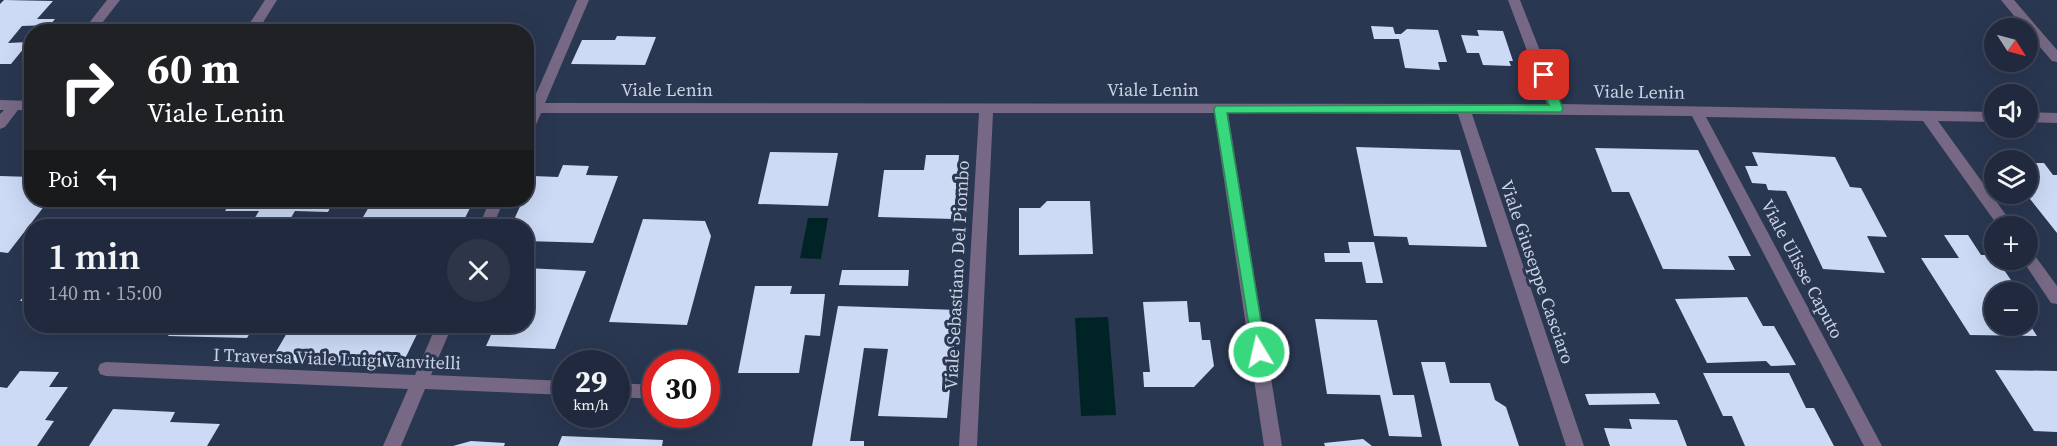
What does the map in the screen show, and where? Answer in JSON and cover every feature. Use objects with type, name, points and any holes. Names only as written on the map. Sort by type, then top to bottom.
[{"type":"street","points":[[94,24],[114,0]]},
{"type":"street","points":[[255,24],[271,0]]},
{"type":"street","points":[[534,104],[583,0]]},
{"type":"street","points":[[1514,0],[1556,109]]},
{"type":"street","points":[[2007,0],[2057,58]]},
{"type":"street","points":[[0,105],[24,105]]},
{"type":"street","points":[[0,124],[24,107]]},
{"type":"street","name":"Viale Sebastiano Del Piombo","points":[[968,446],[986,107]]},
{"type":"street","name":"Viale Lenin","points":[[534,108],[1556,109],[1984,117]]},
{"type":"street","points":[[1220,109],[1273,446]]},
{"type":"street","name":"Viale Giuseppe Casciaro","points":[[1464,110],[1575,446]]},
{"type":"street","name":"Viale Ulisse Caputo","points":[[1696,110],[1873,446]]},
{"type":"street","points":[[1928,116],[1999,216]]},
{"type":"street","points":[[2038,117],[2057,118]]},
{"type":"street","points":[[2037,270],[2057,298]]},
{"type":"street","points":[[392,446],[441,333]]},
{"type":"street","name":"I Traversa Viale Luigi Vanvitelli","points":[[106,369],[552,387]]},
{"type":"shaded area","points":[[808,218],[828,218],[821,259],[800,258]]},
{"type":"shaded area","points":[[1108,317],[1116,415],[1081,416],[1075,318]]},
{"type":"building","points":[[4,0],[53,1],[37,19],[55,19],[51,24],[24,24],[8,43],[24,42],[24,48],[11,64],[0,64],[0,4]]},
{"type":"building","points":[[1371,26],[1393,27],[1395,34],[1401,34],[1407,29],[1438,30],[1447,62],[1438,62],[1440,70],[1405,68],[1399,39],[1374,39]]},
{"type":"building","points":[[1477,30],[1503,31],[1513,61],[1509,61],[1511,66],[1483,65],[1479,53],[1467,53],[1461,35],[1479,36]]},
{"type":"building","points":[[617,36],[656,37],[645,65],[571,64],[582,40],[615,40]]},
{"type":"building","points":[[1356,147],[1460,150],[1487,247],[1409,245],[1407,237],[1374,236]]},
{"type":"building","points":[[1595,148],[1698,150],[1751,256],[1728,256],[1735,270],[1663,269],[1629,192],[1612,192]]},
{"type":"building","points":[[770,152],[838,153],[828,206],[758,204]]},
{"type":"building","points":[[1752,152],[1835,157],[1850,187],[1861,188],[1887,237],[1867,236],[1885,273],[1823,269],[1786,191],[1768,190],[1766,184],[1752,183],[1745,166],[1758,166]]},
{"type":"building","points":[[926,155],[959,155],[954,219],[878,217],[884,170],[924,170]]},
{"type":"building","points":[[2038,163],[2044,163],[2053,175],[2057,175],[2057,233],[2034,204],[2038,204]]},
{"type":"building","points":[[563,165],[589,166],[586,175],[618,176],[593,243],[534,241],[534,219],[514,219],[520,207],[534,207],[534,176],[558,177]]},
{"type":"building","points":[[0,176],[24,177],[24,207],[44,207],[34,219],[24,219],[24,232],[8,253],[0,252]]},
{"type":"building","points":[[1047,201],[1090,201],[1093,254],[1019,255],[1019,208],[1040,208]]},
{"type":"building","points":[[69,207],[205,207],[204,209],[67,209]]},
{"type":"building","points":[[228,207],[330,207],[328,212],[295,211],[290,219],[254,219],[259,211],[225,211]]},
{"type":"building","points":[[369,207],[470,207],[464,219],[362,219]]},
{"type":"building","points":[[643,219],[705,221],[711,236],[687,325],[609,322]]},
{"type":"building","points":[[1944,235],[1968,235],[1981,255],[1984,255],[1984,270],[2004,270],[2012,282],[1984,282],[1984,335],[1970,335],[1921,258],[1959,258]]},
{"type":"building","points":[[1348,242],[1374,242],[1383,283],[1366,283],[1362,262],[1325,262],[1324,253],[1350,253]]},
{"type":"building","points":[[534,268],[586,271],[555,349],[486,346],[492,333],[534,333]]},
{"type":"building","points":[[842,270],[909,270],[908,286],[839,285]]},
{"type":"building","points":[[755,286],[792,286],[790,294],[825,294],[820,336],[805,335],[799,373],[738,373]]},
{"type":"building","points":[[1747,297],[1763,326],[1774,326],[1796,365],[1771,366],[1766,361],[1707,363],[1675,299]]},
{"type":"building","points":[[1187,301],[1189,322],[1200,322],[1202,340],[1210,340],[1214,366],[1194,387],[1144,387],[1143,372],[1150,372],[1143,302]]},
{"type":"building","points":[[838,306],[958,310],[947,418],[878,416],[888,349],[864,348],[850,441],[864,441],[864,446],[812,446]]},
{"type":"building","points":[[1315,319],[1377,320],[1393,395],[1414,395],[1422,437],[1389,436],[1380,395],[1327,394]]},
{"type":"building","points":[[170,333],[250,333],[247,338],[168,336]]},
{"type":"building","points":[[287,333],[418,333],[401,367],[270,362]]},
{"type":"building","points":[[1421,362],[1445,362],[1450,383],[1490,383],[1495,400],[1506,407],[1519,446],[1442,446]]},
{"type":"building","points":[[1995,370],[2057,371],[2057,432],[2034,431]]},
{"type":"building","points":[[20,371],[59,372],[49,387],[68,387],[45,420],[54,421],[37,446],[0,446],[0,387],[7,388]]},
{"type":"building","points":[[1703,373],[1789,373],[1806,408],[1814,408],[1834,446],[1745,446],[1732,416],[1723,416]]},
{"type":"building","points":[[1655,393],[1660,404],[1589,405],[1585,394]]},
{"type":"building","points":[[113,409],[175,412],[170,422],[220,424],[207,446],[89,446]]},
{"type":"building","points":[[1629,419],[1677,420],[1687,446],[1610,446],[1604,428],[1632,429]]},
{"type":"building","points":[[562,436],[663,440],[662,446],[558,446]]},
{"type":"building","points":[[1363,439],[1372,446],[1325,446],[1324,443]]},
{"type":"building","points":[[471,441],[505,443],[504,446],[453,446]]},
{"type":"route","points":[[1259,352],[1220,109],[1556,109],[1544,75]]}]
